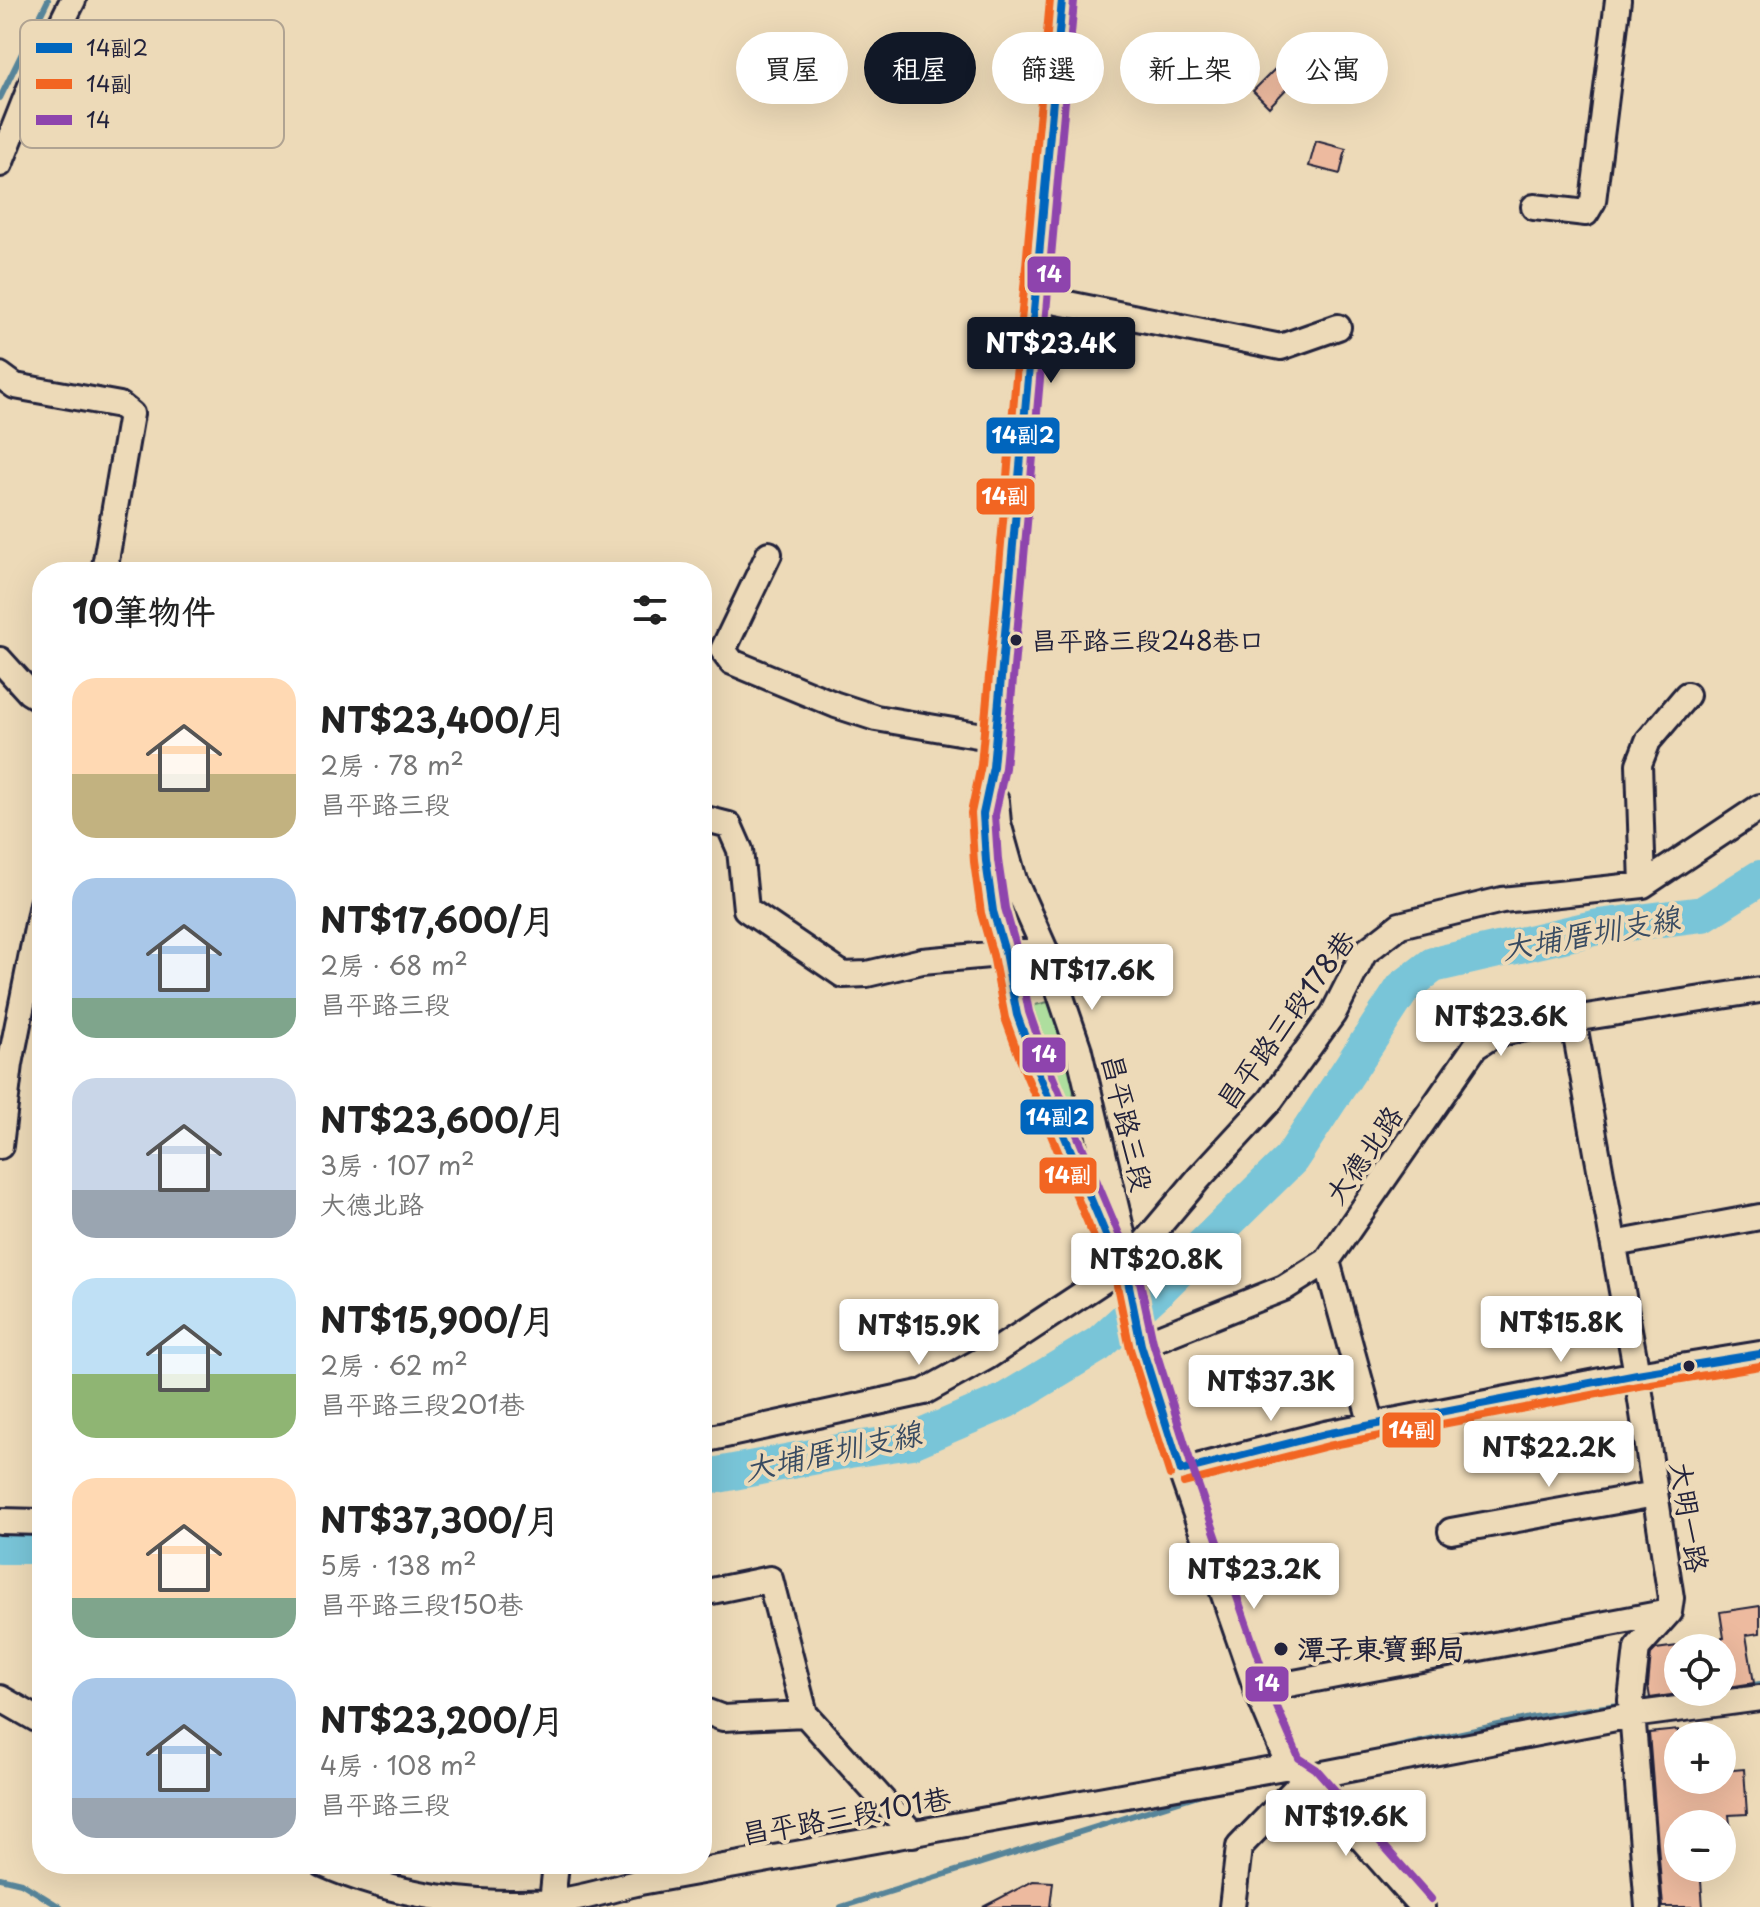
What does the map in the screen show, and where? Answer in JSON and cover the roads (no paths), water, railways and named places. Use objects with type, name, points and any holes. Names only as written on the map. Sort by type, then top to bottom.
[{"type":"street","points":[[63,20],[73,0]]},
{"type":"street","name":"昌平路三段","points":[[1062,0],[993,767],[983,814],[993,911],[1005,952],[1017,1015],[1108,1240],[1125,1266]]},
{"type":"street","points":[[1534,207],[1586,213],[1593,201],[1618,0]]},
{"type":"street","points":[[0,164],[20,113]]},
{"type":"street","points":[[1033,297],[1281,347],[1338,327]]},
{"type":"street","points":[[0,375],[15,386],[120,405],[131,414],[106,562]]},
{"type":"street","points":[[769,554],[723,650],[732,662],[876,718],[995,738]]},
{"type":"street","points":[[0,660],[32,694]]},
{"type":"street","points":[[1643,885],[1639,764],[1648,741],[1687,695]]},
{"type":"street","name":"昌平路三段","points":[[993,767],[998,823],[1014,880],[1045,950],[1078,1047],[1123,1237],[1125,1266],[1141,1345],[1257,1690],[1298,1772],[1422,1907]]},
{"type":"street","points":[[1643,885],[1760,807]]},
{"type":"street","points":[[712,821],[729,825],[740,850],[746,909],[843,975],[867,974],[922,961],[1045,950]]},
{"type":"street","name":"昌平路三段178巷","points":[[712,1438],[924,1392],[987,1357],[1125,1266],[1199,1178],[1270,1101],[1333,1014],[1364,953],[1400,925],[1502,900],[1643,885]]},
{"type":"street","points":[[0,1146],[5,1064],[32,947]]},
{"type":"street","name":"大德北路","points":[[1327,1261],[1475,1047],[1495,1034],[1760,990]]},
{"type":"street","name":"大明一路","points":[[1257,1690],[1669,1612],[1671,1598],[1637,1374],[1573,1019]]},
{"type":"street","points":[[1614,1244],[1760,1217]]},
{"type":"street","points":[[1141,1345],[1284,1288],[1327,1261],[1372,1425]]},
{"type":"street","points":[[1181,1471],[1325,1434],[1637,1374],[1760,1354]]},
{"type":"street","points":[[1451,1531],[1655,1494]]},
{"type":"street","points":[[0,1521],[32,1522]]},
{"type":"street","points":[[712,1591],[770,1579],[805,1714],[913,1834]]},
{"type":"street","points":[[1648,1907],[1631,1700],[1637,1648],[1669,1612]]},
{"type":"street","points":[[0,1698],[32,1716]]},
{"type":"street","name":"昌平路三段101巷","points":[[712,1869],[1632,1715],[1760,1698]]},
{"type":"street","points":[[712,1714],[723,1718],[805,1714]]},
{"type":"street","points":[[1232,1907],[1239,1847],[1298,1772]]},
{"type":"street","name":"昌平路三段101巷","points":[[347,1874],[458,1902],[552,1902],[686,1874]]},
{"type":"street","points":[[552,1902],[555,1874]]},
{"type":"waterway","points":[[38,20],[48,0]]},
{"type":"waterway","points":[[0,98],[20,57]]},
{"type":"waterway","name":"大埔厝圳支線","points":[[712,1476],[912,1441],[1005,1401],[1099,1344],[1291,1159],[1403,988],[1433,965],[1598,927],[1703,914],[1760,878]]},
{"type":"waterway","name":"大埔厝圳支線","points":[[0,1546],[32,1546]]},
{"type":"waterway","points":[[1736,1688],[1760,1684]]},
{"type":"waterway","points":[[1636,1702],[1664,1698]]},
{"type":"waterway","points":[[1389,1749],[1535,1717],[1625,1704]]},
{"type":"waterway","points":[[841,1907],[1211,1791]]},
{"type":"waterway","points":[[0,1878],[21,1883],[60,1907]]},
{"type":"place","name":"昌平路三段248巷口","points":[[1016,640]]},
{"type":"place","name":"潭子東寶郵局","points":[[1281,1649]]}]
